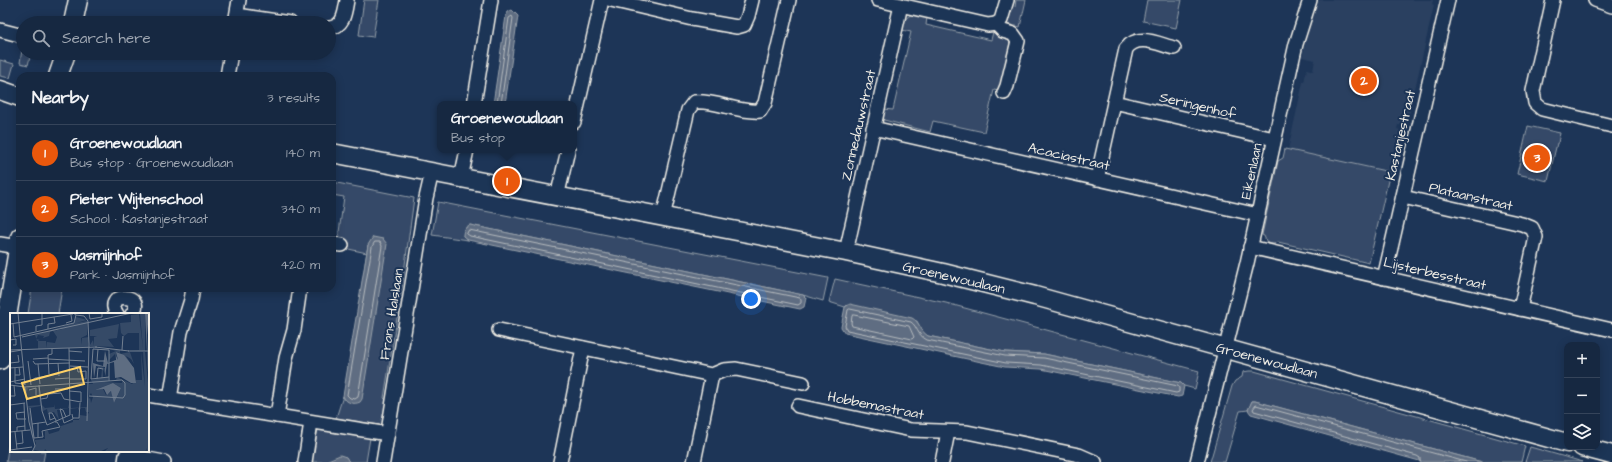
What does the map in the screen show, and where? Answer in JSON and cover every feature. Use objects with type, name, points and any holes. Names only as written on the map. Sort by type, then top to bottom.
[{"type":"street","points":[[75,16],[78,0]]},
{"type":"street","points":[[236,16],[239,0]]},
{"type":"street","points":[[336,26],[339,25],[343,19],[347,0]]},
{"type":"street","points":[[474,101],[491,0]]},
{"type":"street","points":[[577,109],[602,0]]},
{"type":"street","points":[[611,0],[737,27],[744,25],[752,0]]},
{"type":"street","points":[[663,217],[688,110],[694,102],[703,101],[749,112],[760,111],[765,103],[789,0]]},
{"type":"street","points":[[878,0],[988,25],[996,24],[1001,20],[1007,0]]},
{"type":"street","name":"Eikenlaan","points":[[1197,462],[1258,215],[1296,44],[1310,0]]},
{"type":"street","name":"Kastanjestraat","points":[[1384,278],[1448,0]]},
{"type":"street","points":[[1553,0],[1533,91],[1535,102],[1542,109],[1612,126]]},
{"type":"street","points":[[1595,0],[1612,6]]},
{"type":"street","name":"Zonnedauwstraat","points":[[846,252],[901,5]]},
{"type":"street","points":[[996,24],[1003,31],[1013,34],[1018,41],[1004,93]]},
{"type":"street","points":[[0,30],[16,34]]},
{"type":"street","points":[[1097,179],[1126,49],[1131,42],[1140,40],[1174,48]]},
{"type":"street","points":[[59,72],[64,60]]},
{"type":"street","points":[[228,72],[230,60]]},
{"type":"street","points":[[0,90],[16,96]]},
{"type":"street","name":"Seringenhof","points":[[1114,102],[1274,139]]},
{"type":"street","name":"Acaciastraat","points":[[873,128],[1258,215]]},
{"type":"street","name":"Groenewoudlaan","points":[[336,153],[846,252],[943,273],[1008,289],[1564,442]]},
{"type":"street","points":[[461,178],[466,153]]},
{"type":"street","points":[[557,197],[567,153]]},
{"type":"street","name":"Frans Halslaan","points":[[383,462],[426,198],[432,172]]},
{"type":"street","name":"Plataanstraat","points":[[1403,197],[1522,224],[1532,228],[1536,237],[1520,309]]},
{"type":"street","points":[[0,244],[16,242]]},
{"type":"street","name":"Lijsterbesstraat","points":[[1250,247],[1612,330]]},
{"type":"street","points":[[0,360],[16,261]]},
{"type":"street","points":[[170,399],[181,332],[191,300],[192,292]]},
{"type":"street","points":[[277,416],[286,358],[294,330],[299,292]]},
{"type":"street","points":[[117,313],[114,307],[115,302],[121,297],[125,296],[134,303],[135,308],[132,313]]},
{"type":"street","points":[[499,330],[712,375],[724,370],[736,369],[803,383]]},
{"type":"street","points":[[560,462],[583,348]]},
{"type":"street","points":[[694,462],[712,375]]},
{"type":"street","points":[[149,395],[388,434]]},
{"type":"street","name":"Hobbemastraat","points":[[798,406],[911,430],[967,432],[1079,456],[1094,462]]},
{"type":"street","points":[[305,462],[312,422]]},
{"type":"street","points":[[942,462],[948,432]]},
{"type":"street","points":[[1593,450],[1612,455]]},
{"type":"street","points":[[126,456],[164,462]]},
{"type":"shaded area","points":[[364,0],[379,0],[373,37],[359,35]]},
{"type":"shaded area","points":[[1016,0],[1026,0],[1020,27],[1007,24],[1010,12],[1015,7]]},
{"type":"shaded area","points":[[1147,0],[1182,0],[1176,28],[1143,21]]},
{"type":"shaded area","points":[[1319,0],[1433,0],[1432,4],[1434,5],[1407,124],[1404,126],[1398,125],[1397,129],[1400,130],[1392,162],[1390,162],[1389,166],[1391,167],[1390,172],[1288,150],[1307,69],[1313,71],[1315,60],[1302,57],[1311,19]]},
{"type":"shaded area","points":[[913,14],[927,17],[926,25],[991,40],[993,32],[1012,37],[1005,85],[998,91],[994,90],[984,132],[933,121],[930,132],[884,120],[884,109],[893,110],[911,32],[902,30],[903,25],[906,18]]},
{"type":"shaded area","points":[[0,60],[14,64],[10,78],[0,76]]},
{"type":"shaded area","points":[[20,60],[29,60],[28,65],[20,63]]},
{"type":"shaded area","points":[[1528,126],[1560,133],[1548,181],[1517,174]]},
{"type":"shaded area","points":[[1285,149],[1390,172],[1369,263],[1278,242],[1274,244],[1267,243],[1262,235],[1278,161],[1283,158]]},
{"type":"shaded area","points":[[336,183],[414,198],[403,280],[384,398],[388,402],[384,423],[380,425],[336,418],[343,396],[344,400],[367,253],[344,248],[338,239],[344,197],[336,196]]},
{"type":"shaded area","points":[[438,202],[828,278],[823,301],[803,295],[470,225],[466,227],[463,236],[468,240],[432,235]]},
{"type":"shaded area","points":[[835,279],[946,303],[1199,371],[1195,389],[1184,386],[1181,383],[1044,354],[1005,352],[928,336],[923,333],[917,321],[847,305],[845,307],[829,302]]},
{"type":"shaded area","points":[[31,292],[61,292],[58,313],[28,313]]},
{"type":"shaded area","points":[[1254,371],[1525,446],[1521,462],[1482,462],[1252,401],[1248,410],[1240,411],[1225,462],[1210,462],[1232,386],[1235,381],[1242,377],[1243,372]]},
{"type":"shaded area","points":[[318,430],[370,438],[366,462],[349,462],[346,457],[328,460],[327,462],[310,462]]},
{"type":"shaded area","points":[[10,436],[10,452],[45,452],[43,462],[6,462]]},
{"type":"shaded area","points":[[1530,447],[1583,462],[1525,462]]},
{"type":"water","points":[[512,10],[518,16],[505,101],[493,101],[506,16],[508,12]]},
{"type":"water","points":[[470,225],[803,295],[806,298],[804,307],[800,309],[468,240],[463,236],[463,234],[465,229]]},
{"type":"water","points":[[373,237],[383,239],[387,244],[362,399],[358,403],[353,403],[348,402],[343,396],[368,245]]},
{"type":"water","points":[[850,304],[912,318],[928,336],[1005,352],[1044,354],[1181,383],[1184,386],[1182,396],[1178,397],[1041,369],[1005,367],[845,333],[841,327],[845,307]]},
{"type":"water","points":[[1252,401],[1482,462],[1423,462],[1251,414],[1248,410]]},
{"type":"water","points":[[340,455],[346,457],[349,462],[327,462],[328,460]]},
{"type":"place","name":"Pieter Wijtenschool","points":[[1364,81]]},
{"type":"place","name":"Jasmijnhof","points":[[1537,158]]},
{"type":"place","name":"Groenewoudlaan","points":[[507,181]]}]
